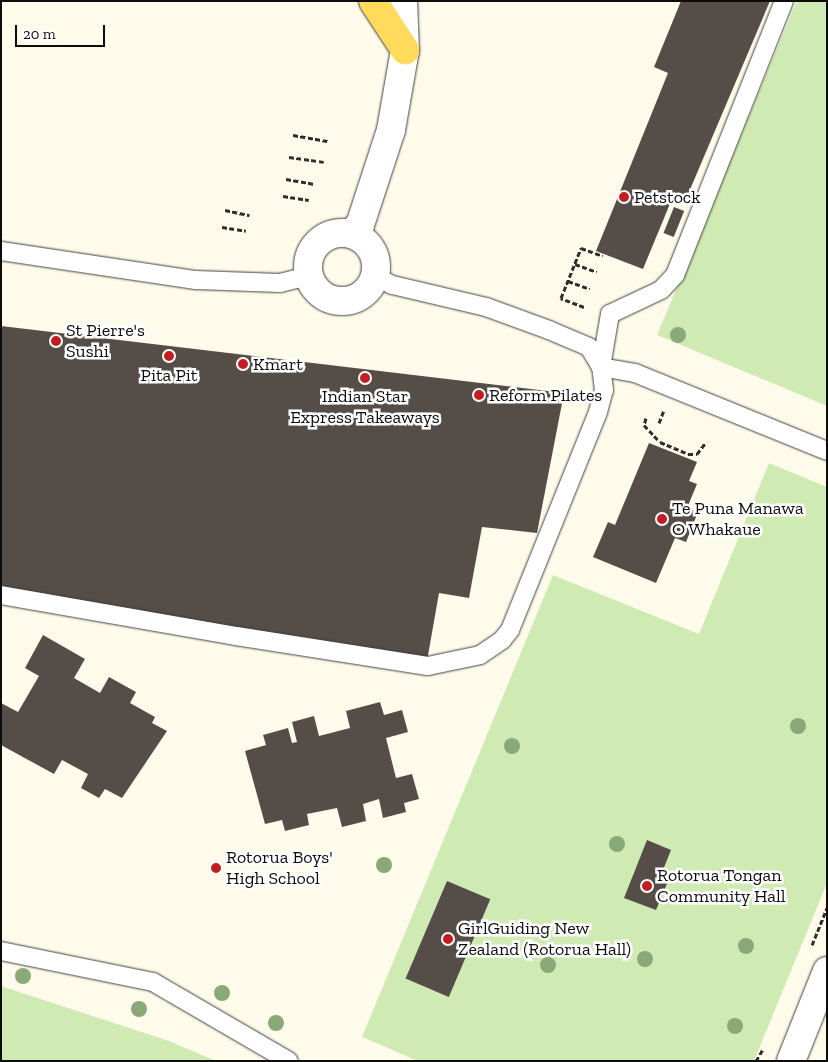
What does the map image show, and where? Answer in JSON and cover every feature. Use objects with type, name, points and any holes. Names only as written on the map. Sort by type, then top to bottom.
[{"type":"main road","points":[[372,1],[405,50]]},
{"type":"street","points":[[351,233],[369,245],[375,254],[376,276],[363,294],[342,301],[321,294],[309,276],[311,252],[318,242],[328,235],[351,233],[360,225],[391,130],[405,50],[403,1]]},
{"type":"street","points":[[791,1061],[827,971]]},
{"type":"lane","points":[[1,595],[428,666],[480,655],[510,630],[600,407],[604,390],[601,367],[605,317],[671,283],[784,1]]},
{"type":"lane","points":[[1,251],[196,280],[280,283],[309,276]]},
{"type":"lane","points":[[376,276],[392,285],[486,307],[588,347],[601,367],[635,373],[827,451]]},
{"type":"lane","points":[[1,951],[153,982],[289,1061]]},
{"type":"path","points":[[293,135],[328,141]]},
{"type":"path","points":[[290,157],[324,162]]},
{"type":"path","points":[[286,179],[316,184]]},
{"type":"path","points":[[283,196],[309,200]]},
{"type":"path","points":[[226,210],[249,215]]},
{"type":"path","points":[[222,227],[246,231]]},
{"type":"path","points":[[584,307],[561,298],[581,248],[603,256]]},
{"type":"path","points":[[575,264],[597,272]]},
{"type":"path","points":[[568,281],[590,289]]},
{"type":"path","points":[[646,418],[644,425],[660,442],[688,454],[697,454],[706,442]]},
{"type":"green space","points":[[797,1],[827,1],[827,406],[657,335]]},
{"type":"green space","points":[[769,463],[827,487],[827,883],[754,1061],[418,1061],[362,1037],[553,575],[699,634]]},
{"type":"green space","points":[[1,986],[169,1041],[216,1061],[1,1061]]},
{"type":"building","points":[[681,1],[770,1],[686,199],[674,194],[643,269],[596,251],[668,73],[654,67]]},
{"type":"building","points":[[674,207],[684,211],[674,237],[664,233]]},
{"type":"building","points":[[1,326],[564,393],[537,533],[482,527],[469,598],[439,593],[427,661],[1,586]]},
{"type":"building","points":[[649,443],[697,462],[689,481],[697,484],[687,508],[698,512],[686,542],[675,538],[656,583],[593,557],[608,522],[615,525]]},
{"type":"building","points":[[43,635],[85,659],[74,678],[100,693],[109,677],[136,692],[130,703],[155,717],[152,723],[167,731],[122,798],[105,789],[99,798],[81,788],[88,774],[62,760],[54,774],[1,745],[1,703],[18,712],[39,676],[25,668]]},
{"type":"building","points":[[380,702],[384,715],[402,710],[408,732],[386,738],[396,778],[412,774],[419,799],[404,803],[406,812],[383,818],[379,799],[363,804],[366,821],[342,827],[337,808],[307,814],[309,825],[285,831],[282,820],[265,824],[245,751],[266,745],[263,735],[288,728],[292,743],[297,742],[292,722],[314,716],[319,736],[350,728],[346,711]]},
{"type":"building","name":"Rotorua Tongan Community Hall","points":[[647,840],[671,850],[663,870],[671,874],[656,910],[624,898]]},
{"type":"building","name":"GirlGuiding New Zealand (Rotorua Hall)","points":[[447,881],[490,899],[449,997],[406,979]]},
{"type":"place","name":"Petstock","points":[[624,197]]},
{"type":"place","name":"St Pierre's Sushi","points":[[56,341]]},
{"type":"place","name":"Pita Pit","points":[[169,356]]},
{"type":"place","name":"Kmart","points":[[243,364]]},
{"type":"place","name":"Indian Star Express Takeaways","points":[[365,378]]},
{"type":"place","name":"Reform Pilates","points":[[479,395]]},
{"type":"place","name":"Te Puna Manawa O Whakaue","points":[[662,519]]},
{"type":"place","name":"Rotorua Boys' High School","points":[[216,868]]},
{"type":"place","name":"Rotorua Tongan Community Hall","points":[[647,886]]},
{"type":"place","name":"GirlGuiding New Zealand (Rotorua Hall)","points":[[448,939]]}]
